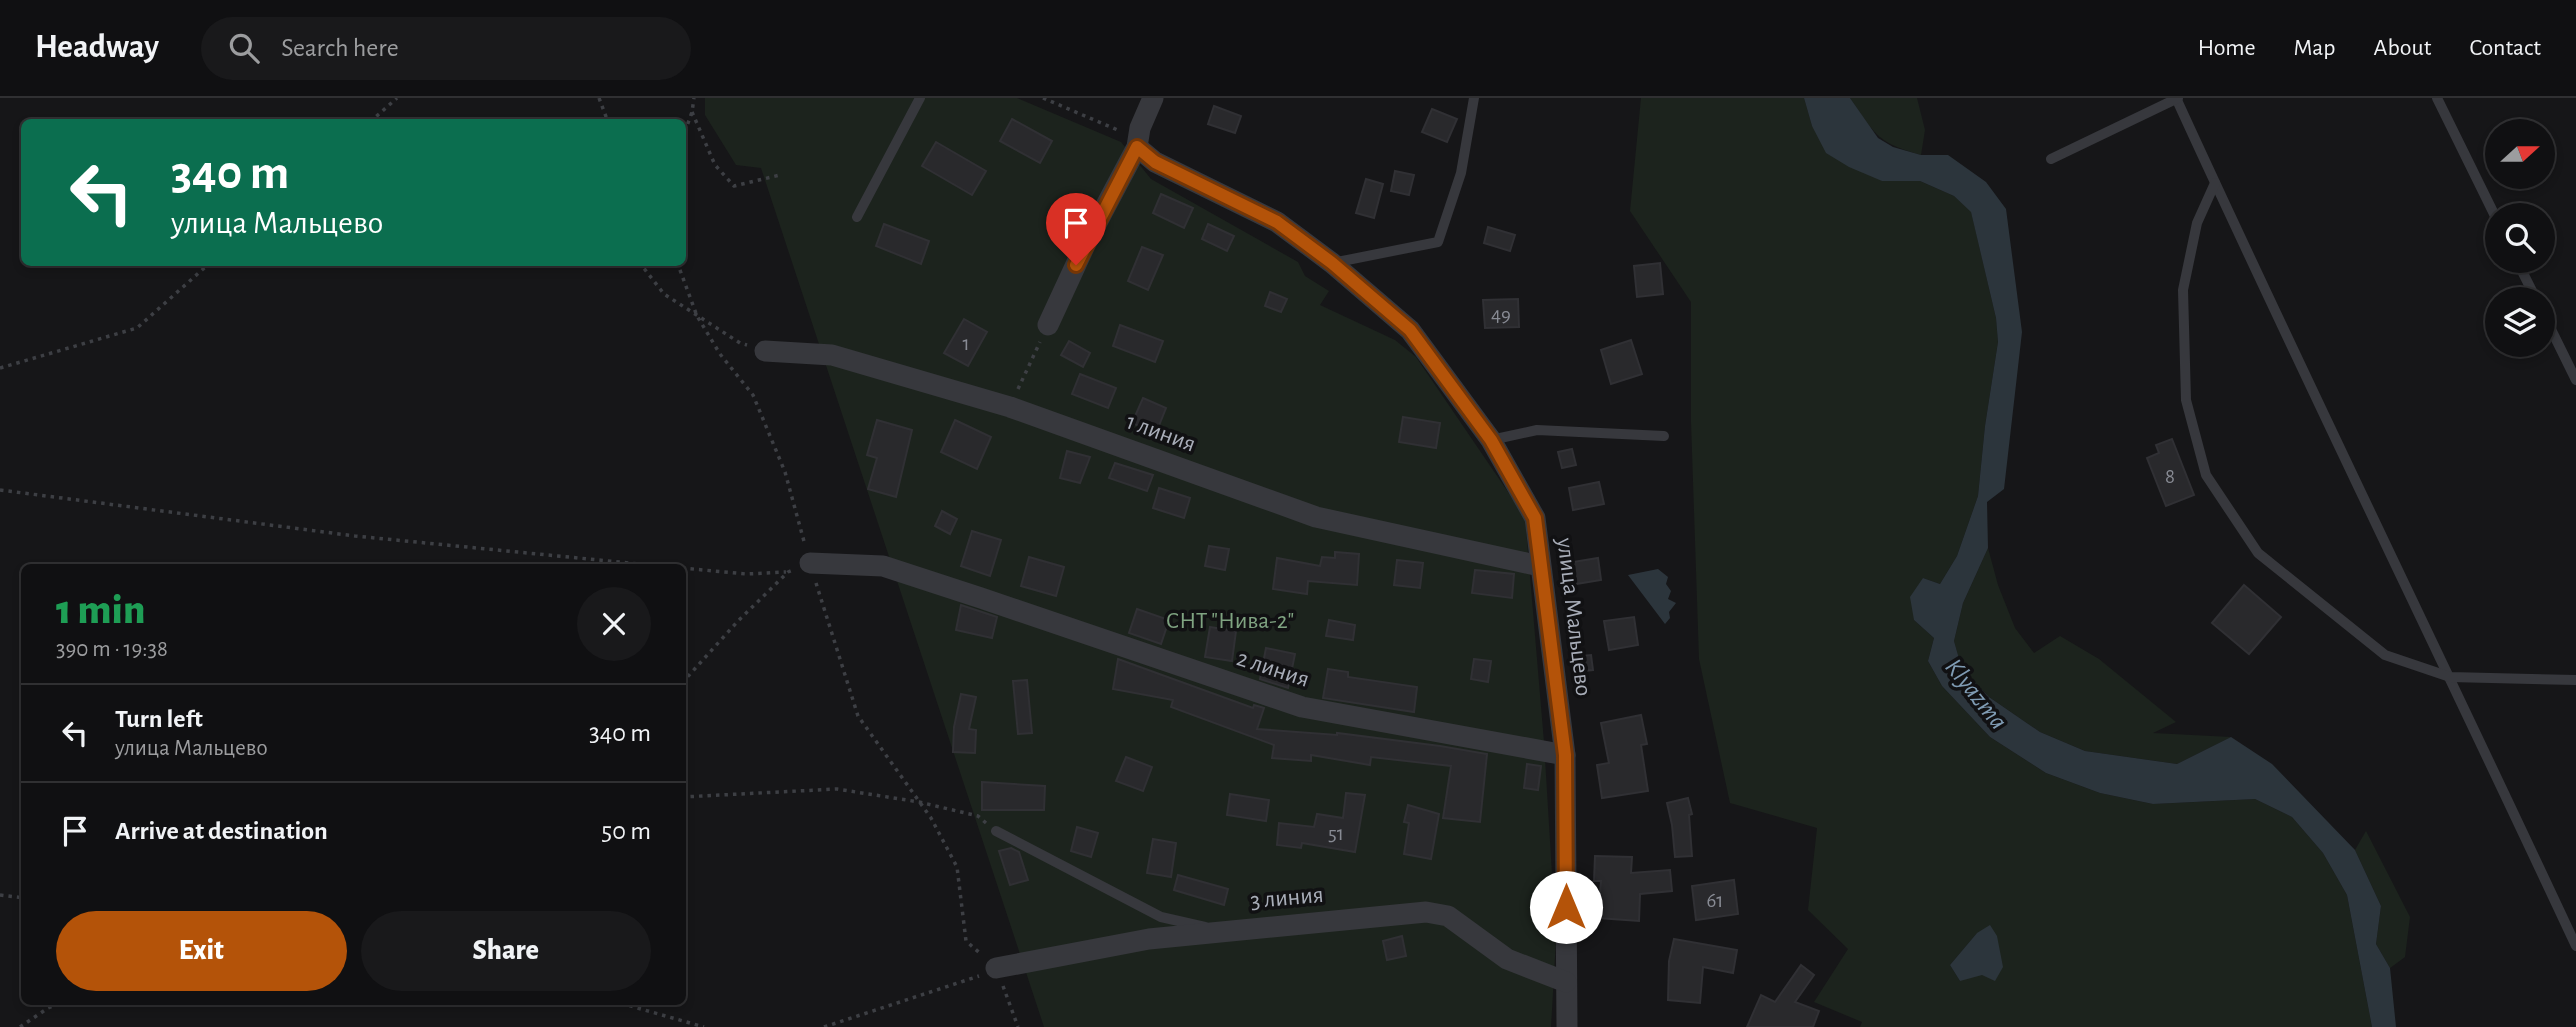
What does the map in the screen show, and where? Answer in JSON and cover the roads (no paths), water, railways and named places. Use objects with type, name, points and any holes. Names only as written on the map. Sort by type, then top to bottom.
[{"type":"street","points":[[1048,325],[1085,245],[1137,147],[1140,128],[1153,98]]},
{"type":"street","name":"улица Мальцево","points":[[1137,147],[1155,162],[1277,222],[1332,263],[1410,330],[1491,440],[1535,518],[1565,755],[1567,1027]]},
{"type":"street","name":"1 линия","points":[[765,351],[832,355],[1010,407],[1316,517],[1540,566]]},
{"type":"street","name":"2 линия","points":[[810,563],[883,566],[1301,707],[1565,755]]},
{"type":"street","name":"3 линия","points":[[996,968],[1149,939],[1426,912],[1448,916],[1507,958],[1566,982]]},
{"type":"lane","points":[[858,217],[920,98]]},
{"type":"lane","points":[[1332,263],[1438,242],[1461,173],[1474,98]]},
{"type":"lane","points":[[2051,159],[2176,98],[2276,317],[2576,946]]},
{"type":"lane","points":[[2437,98],[2489,203]]},
{"type":"lane","points":[[2215,183],[2197,223],[2183,290],[2186,400],[2206,475],[2258,553],[2385,655],[2450,677],[2576,680]]},
{"type":"lane","points":[[2555,337],[2576,380]]},
{"type":"lane","points":[[1491,440],[1537,430],[1664,436]]},
{"type":"lane","points":[[996,831],[1161,917],[1221,930]]},
{"type":"water","name":"Klyazma","points":[[1804,98],[1850,98],[1878,138],[1893,147],[1921,155],[1948,155],[1986,182],[2006,209],[2022,332],[2004,489],[1987,502],[1988,548],[1963,603],[1954,641],[1962,669],[1989,697],[2040,732],[2085,751],[2177,764],[2231,737],[2272,764],[2355,850],[2381,906],[2376,944],[2390,968],[2396,1027],[2372,1027],[2347,895],[2323,853],[2292,817],[2255,799],[2153,804],[2100,793],[2046,773],[1990,737],[1942,686],[1928,661],[1934,638],[1914,620],[1910,597],[1923,578],[1940,584],[1957,556],[1978,496],[1998,342],[1996,318],[1971,212],[1954,196],[1920,181],[1882,181],[1849,167],[1826,153],[1812,126]]},
{"type":"water","points":[[1658,569],[1668,577],[1666,584],[1671,591],[1668,599],[1676,603],[1665,624],[1628,575]]},
{"type":"water","points":[[1990,925],[1997,936],[2003,967],[1995,981],[1982,975],[1960,981],[1950,965],[1977,933]]},
{"type":"park label","name":"СНТ \"Нива-2\"","points":[[1230,621]]}]
